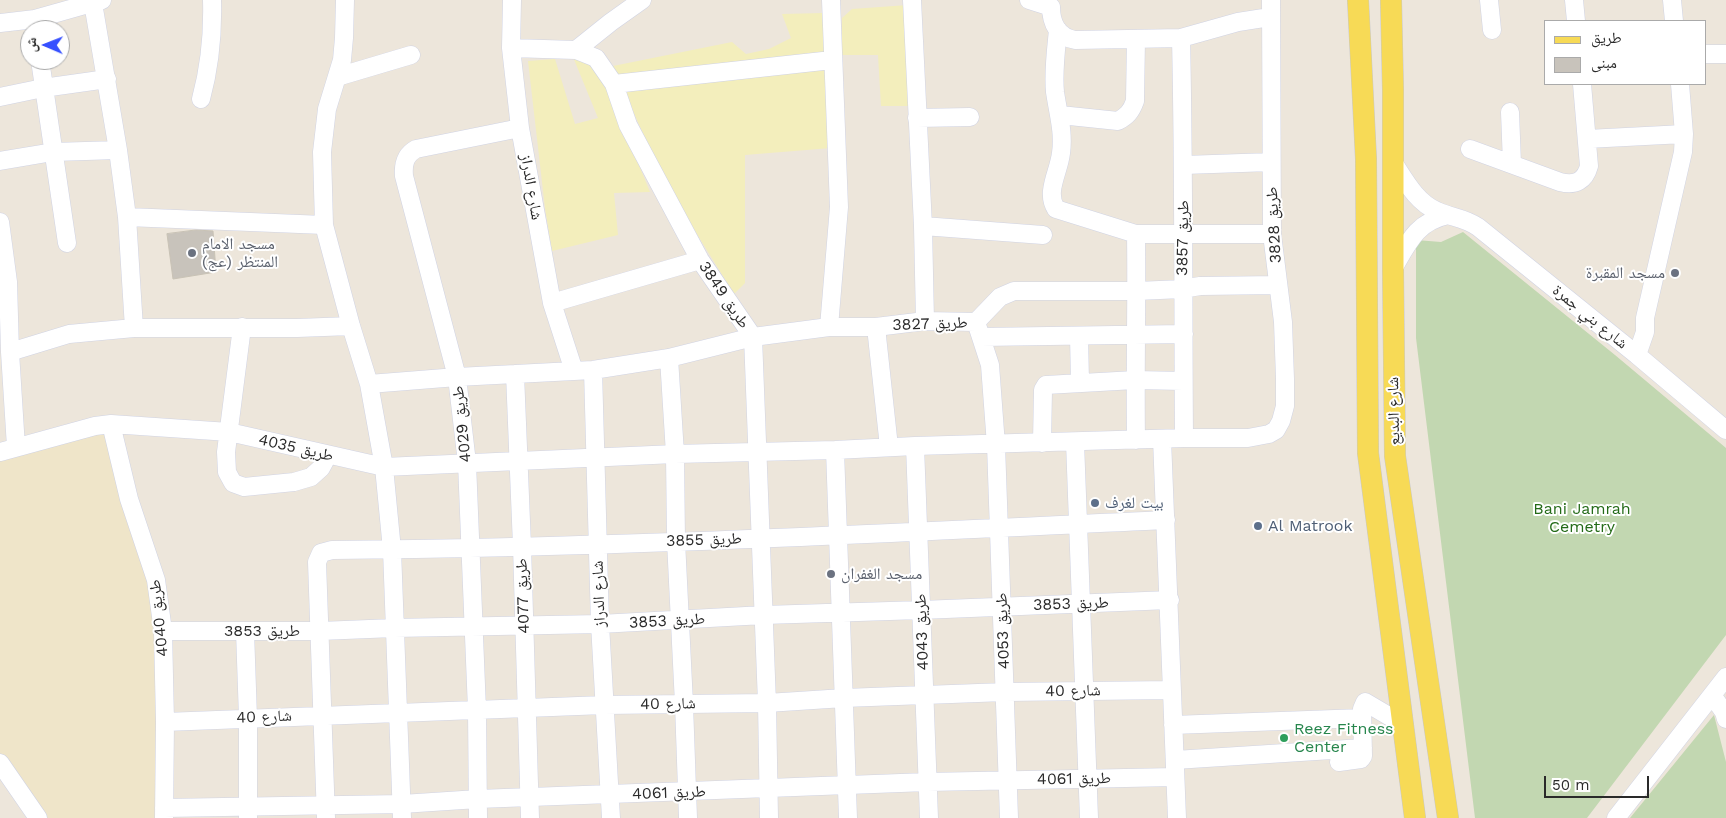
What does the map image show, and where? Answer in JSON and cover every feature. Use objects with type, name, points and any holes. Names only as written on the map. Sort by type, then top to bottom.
[{"type":"main road","name":"شارع البديع","points":[[1358,0],[1366,159],[1368,453],[1415,818]]},
{"type":"main road","name":"شارع البديع","points":[[1390,0],[1394,90],[1395,456],[1448,818]]},
{"type":"street","points":[[201,99],[210,60],[213,20],[212,0]]},
{"type":"street","points":[[345,0],[342,60],[327,109],[322,152],[324,225],[351,326],[369,384],[384,467],[392,550],[402,811]]},
{"type":"street","name":"شارع الدراز","points":[[512,0],[511,48],[520,128],[552,303],[574,371]]},
{"type":"street","points":[[576,50],[642,0]]},
{"type":"street","points":[[829,328],[839,207],[831,0]]},
{"type":"street","points":[[912,0],[923,226],[925,321]]},
{"type":"street","points":[[1029,0],[1053,3],[1051,18],[1058,30],[1055,91],[1060,115],[1062,151],[1051,197],[1056,209],[1136,234],[1272,234]]},
{"type":"street","points":[[1490,0],[1492,30]]},
{"type":"street","points":[[1574,0],[1576,20]]},
{"type":"street","points":[[1672,0],[1674,20]]},
{"type":"street","points":[[47,20],[97,2],[127,217],[134,328]]},
{"type":"street","name":"طريق 3828","points":[[1058,30],[1065,38],[1075,40],[1181,38],[1238,22],[1270,9],[1272,234],[1283,322],[1286,379],[1282,421],[1276,430],[1258,438],[1184,438]]},
{"type":"street","points":[[0,23],[20,24]]},
{"type":"street","name":"طريق 3857","points":[[1181,38],[1184,165],[1182,234],[1184,438]]},
{"type":"street","points":[[1060,115],[1118,121],[1126,117],[1132,111],[1135,101],[1136,39]]},
{"type":"street","name":"طريق 3849","points":[[511,48],[576,50],[596,58],[614,84],[628,125],[700,260],[753,337],[762,538],[769,818]]},
{"type":"street","points":[[1706,54],[1726,54]]},
{"type":"street","points":[[338,77],[411,55]]},
{"type":"street","points":[[614,84],[832,60]]},
{"type":"street","points":[[41,70],[67,243]]},
{"type":"street","points":[[0,97],[43,88],[107,79]]},
{"type":"street","points":[[1470,149],[1566,184],[1579,182],[1584,178],[1589,166],[1582,85]]},
{"type":"street","points":[[1631,350],[1645,318],[1680,169],[1684,134],[1680,85]]},
{"type":"street","points":[[1510,112],[1512,164]]},
{"type":"street","points":[[917,118],[970,117]]},
{"type":"street","name":"طريق 4029","points":[[478,818],[477,710],[467,463],[457,377],[403,168],[409,152],[416,149],[520,128]]},
{"type":"street","points":[[1587,139],[1684,134]]},
{"type":"street","points":[[0,161],[53,152],[118,150]]},
{"type":"street","points":[[1184,165],[1271,162]]},
{"type":"street","name":"شارع بني جمرة","points":[[1393,162],[1418,199],[1438,212],[1459,217],[1478,227],[1631,350],[1726,430]]},
{"type":"street","points":[[1393,269],[1408,243],[1421,227],[1430,221],[1448,214]]},
{"type":"street","points":[[127,217],[324,225]]},
{"type":"street","points":[[0,222],[8,282],[10,352],[8,449]]},
{"type":"street","points":[[923,226],[1044,235]]},
{"type":"street","points":[[1136,234],[1136,440]]},
{"type":"street","points":[[552,303],[700,260]]},
{"type":"street","name":"طريق 3827","points":[[369,384],[593,370],[669,358],[753,337],[829,328],[876,327],[925,321],[978,330],[1000,297],[1014,291],[1137,291],[1182,289],[1200,286],[1278,285]]},
{"type":"street","points":[[10,352],[69,334],[134,328],[351,326]]},
{"type":"street","points":[[876,327],[889,447]]},
{"type":"street","points":[[242,328],[226,452],[227,472],[233,483],[244,487],[294,482],[311,477],[321,468],[328,455]]},
{"type":"street","points":[[978,330],[1079,336],[1184,334]]},
{"type":"street","name":"طريق 4053","points":[[978,330],[990,365],[996,445],[1008,818]]},
{"type":"street","points":[[1079,336],[1080,382]]},
{"type":"street","points":[[669,358],[675,454],[676,541],[688,818]]},
{"type":"street","name":"شارع الدراز","points":[[593,370],[600,624],[611,818]]},
{"type":"street","name":"طريق 4077","points":[[515,374],[530,818]]},
{"type":"street","points":[[1042,443],[1044,386],[1080,382],[1135,380],[1183,381]]},
{"type":"street","name":"طريق 4035","points":[[8,449],[95,426],[111,424],[229,432],[384,467],[595,458]]},
{"type":"street","name":"طريق 4040","points":[[111,424],[129,499],[156,580],[163,631],[164,813]]},
{"type":"street","points":[[595,458],[1184,438]]},
{"type":"street","points":[[1162,439],[1170,600],[1177,818]]},
{"type":"street","points":[[1074,442],[1089,818]]},
{"type":"street","name":"طريق 4043","points":[[915,446],[928,818]]},
{"type":"street","points":[[835,450],[848,818]]},
{"type":"street","name":"طريق 3855","points":[[320,630],[317,562],[321,553],[332,550],[598,544],[918,532],[1166,520]]},
{"type":"street","name":"طريق 3853","points":[[163,631],[320,630],[600,624],[764,615],[1170,600]]},
{"type":"street","points":[[320,630],[326,812]]},
{"type":"street","points":[[245,631],[248,718],[248,812]]},
{"type":"street","points":[[1616,818],[1726,677]]},
{"type":"street","name":"شارع 40","points":[[165,722],[604,705],[767,703],[924,694],[1172,690]]},
{"type":"street","points":[[1712,695],[1724,712],[1726,719]]},
{"type":"street","points":[[1339,762],[1361,759],[1363,756],[1362,709],[1365,702],[1404,725]]},
{"type":"street","points":[[1174,725],[1362,718]]},
{"type":"street","name":"طريق 4061","points":[[164,813],[402,811],[478,799],[927,782],[1088,778],[1363,748]]},
{"type":"street","points":[[0,763],[34,817]]},
{"type":"shaded area","points":[[111,424],[156,580],[164,818],[38,818],[0,763],[0,452]]},
{"type":"sand","points":[[908,5],[908,106],[881,106],[878,55],[841,55],[842,18],[852,9]]},
{"type":"sand","points":[[824,13],[831,148],[745,155],[745,283],[734,294],[664,181],[613,66],[732,42],[746,54],[769,49],[791,38],[782,14]]},
{"type":"sand","points":[[573,57],[587,61],[604,80],[650,192],[614,193],[618,235],[552,251],[545,208],[528,61],[555,59],[575,124],[598,118]]},
{"type":"green space","name":"Bani Jamrah Cemetry","points":[[1463,232],[1726,448],[1726,635],[1587,818],[1475,818],[1416,338],[1416,240],[1441,242]]},
{"type":"green space","points":[[1714,715],[1726,762],[1726,818],[1630,818]]},
{"type":"building","name":"مسجد الامام المنتظر (عج)","points":[[196,230],[213,231],[216,272],[173,279],[167,234]]},
{"type":"place","name":"مسجد الامام المنتظر (عج)","points":[[192,253]]},
{"type":"place","name":"مسجد المقبرة","points":[[1675,273]]},
{"type":"place","name":"بيت لغرف","points":[[1095,503]]},
{"type":"place","name":"Al Matrook","points":[[1258,526]]},
{"type":"place","name":"مسجد الغفران","points":[[831,574]]},
{"type":"place","name":"Reez Fitness Center","points":[[1284,738]]}]
